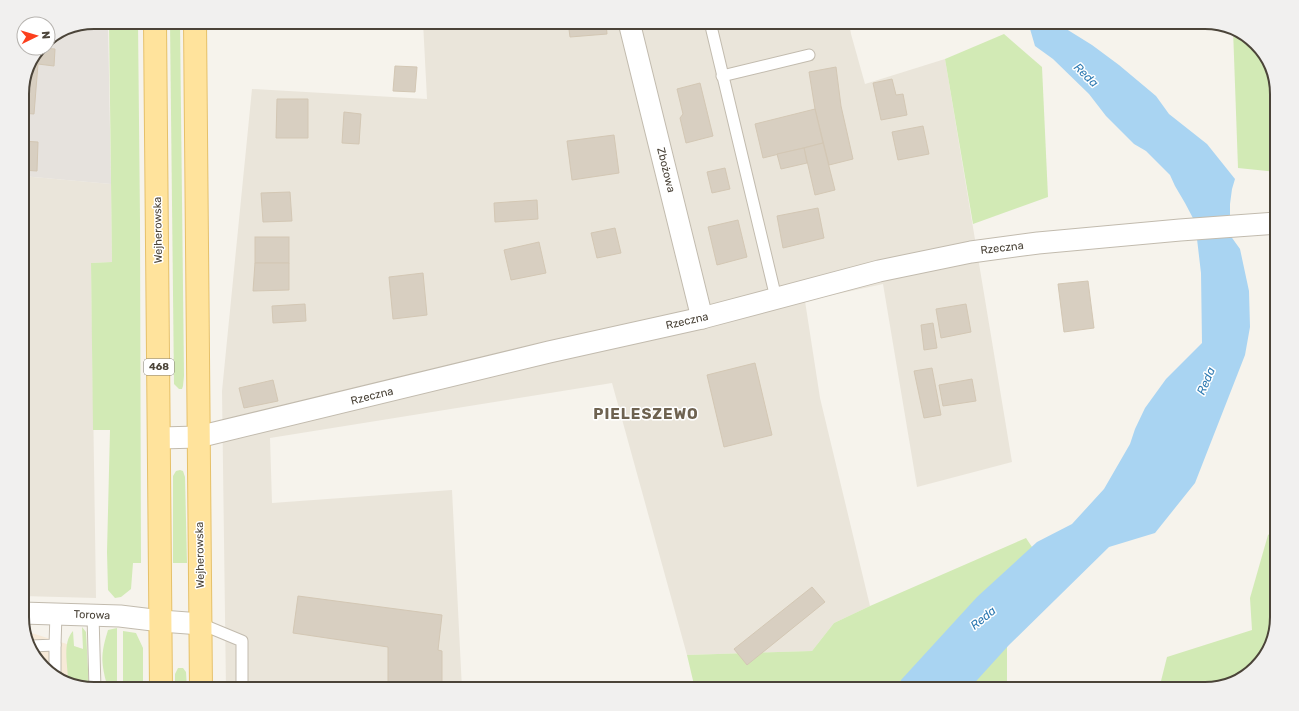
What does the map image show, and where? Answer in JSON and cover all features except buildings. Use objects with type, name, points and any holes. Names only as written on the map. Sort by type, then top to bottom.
[{"type":"main road","name":"Wejherowska","points":[[155,29],[160,438],[161,682]]},
{"type":"main road","name":"Wejherowska","points":[[195,29],[201,682]]},
{"type":"street","name":"Zbożowa","points":[[631,29],[702,318]]},
{"type":"street","name":"Rzeczna","points":[[198,437],[549,352],[702,318],[879,271],[971,252],[1038,243],[1270,223]]},
{"type":"street","points":[[160,438],[198,437]]},
{"type":"street","name":"Torowa","points":[[29,613],[120,616],[161,621]]},
{"type":"street","points":[[161,621],[201,624]]},
{"type":"lane","points":[[712,29],[776,298]]},
{"type":"lane","points":[[722,76],[809,55]]},
{"type":"lane","points":[[55,669],[56,614]]},
{"type":"lane","points":[[93,615],[95,682]]},
{"type":"lane","points":[[201,624],[242,641],[242,682]]},
{"type":"lane","points":[[36,646],[55,645]]},
{"type":"shaded area","points":[[108,29],[111,184],[29,177],[29,90],[31,77],[36,65],[41,56],[56,56],[56,41],[69,34],[82,30]]},
{"type":"shaded area","points":[[423,29],[850,29],[865,84],[945,59],[1012,462],[917,487],[883,284],[805,301],[820,398],[870,606],[834,623],[812,651],[687,655],[612,383],[270,438],[272,503],[452,490],[462,682],[226,682],[222,391],[252,89],[427,99]]},
{"type":"shaded area","points":[[29,177],[111,184],[112,262],[91,263],[96,598],[29,596]]},
{"type":"shaded area","points":[[31,633],[83,649],[84,681],[77,680],[65,675],[51,666],[40,653]]},
{"type":"green space","points":[[109,29],[138,29],[141,563],[133,563],[131,589],[121,597],[115,598],[108,590],[107,552],[110,430],[93,430],[91,263],[112,262]]},
{"type":"green space","points":[[170,29],[180,29],[184,376],[182,389],[179,389],[174,384]]},
{"type":"green space","points":[[1004,34],[1042,67],[1048,197],[973,224],[945,59]]},
{"type":"green space","points":[[1233,36],[1248,45],[1259,58],[1267,73],[1270,90],[1270,171],[1238,168]]},
{"type":"green space","points":[[176,471],[183,471],[185,477],[187,563],[173,563],[173,476]]},
{"type":"green space","points":[[1270,533],[1270,617],[1267,638],[1259,653],[1244,669],[1222,680],[1205,682],[1161,682],[1167,657],[1252,630],[1250,598],[1268,535]]},
{"type":"green space","points":[[1026,538],[1042,562],[1007,627],[1007,682],[693,682],[687,655],[812,651],[834,623]]},
{"type":"green space","points":[[82,627],[86,632],[89,681],[77,680],[68,676],[66,654],[68,641],[73,631],[74,646],[83,649]]},
{"type":"green space","points":[[117,628],[117,682],[106,682],[104,672],[102,660],[108,630]]},
{"type":"green space","points":[[123,631],[136,633],[143,648],[143,682],[123,682]]},
{"type":"green space","points":[[178,668],[183,668],[186,672],[187,682],[175,682],[175,674]]},
{"type":"water","name":"Reda","points":[[1030,29],[1066,29],[1092,45],[1156,96],[1169,114],[1207,144],[1235,179],[1230,204],[1230,235],[1240,249],[1249,291],[1250,327],[1245,355],[1195,483],[1155,533],[1109,547],[1009,645],[975,682],[901,682],[977,597],[1037,542],[1072,524],[1104,489],[1130,444],[1145,408],[1166,379],[1202,343],[1201,273],[1195,222],[1170,175],[1146,151],[1134,144],[1106,116],[1089,94],[1053,59],[1035,46]]},
{"type":"district","name":"PIELESZEWO","points":[[646,414]]}]
